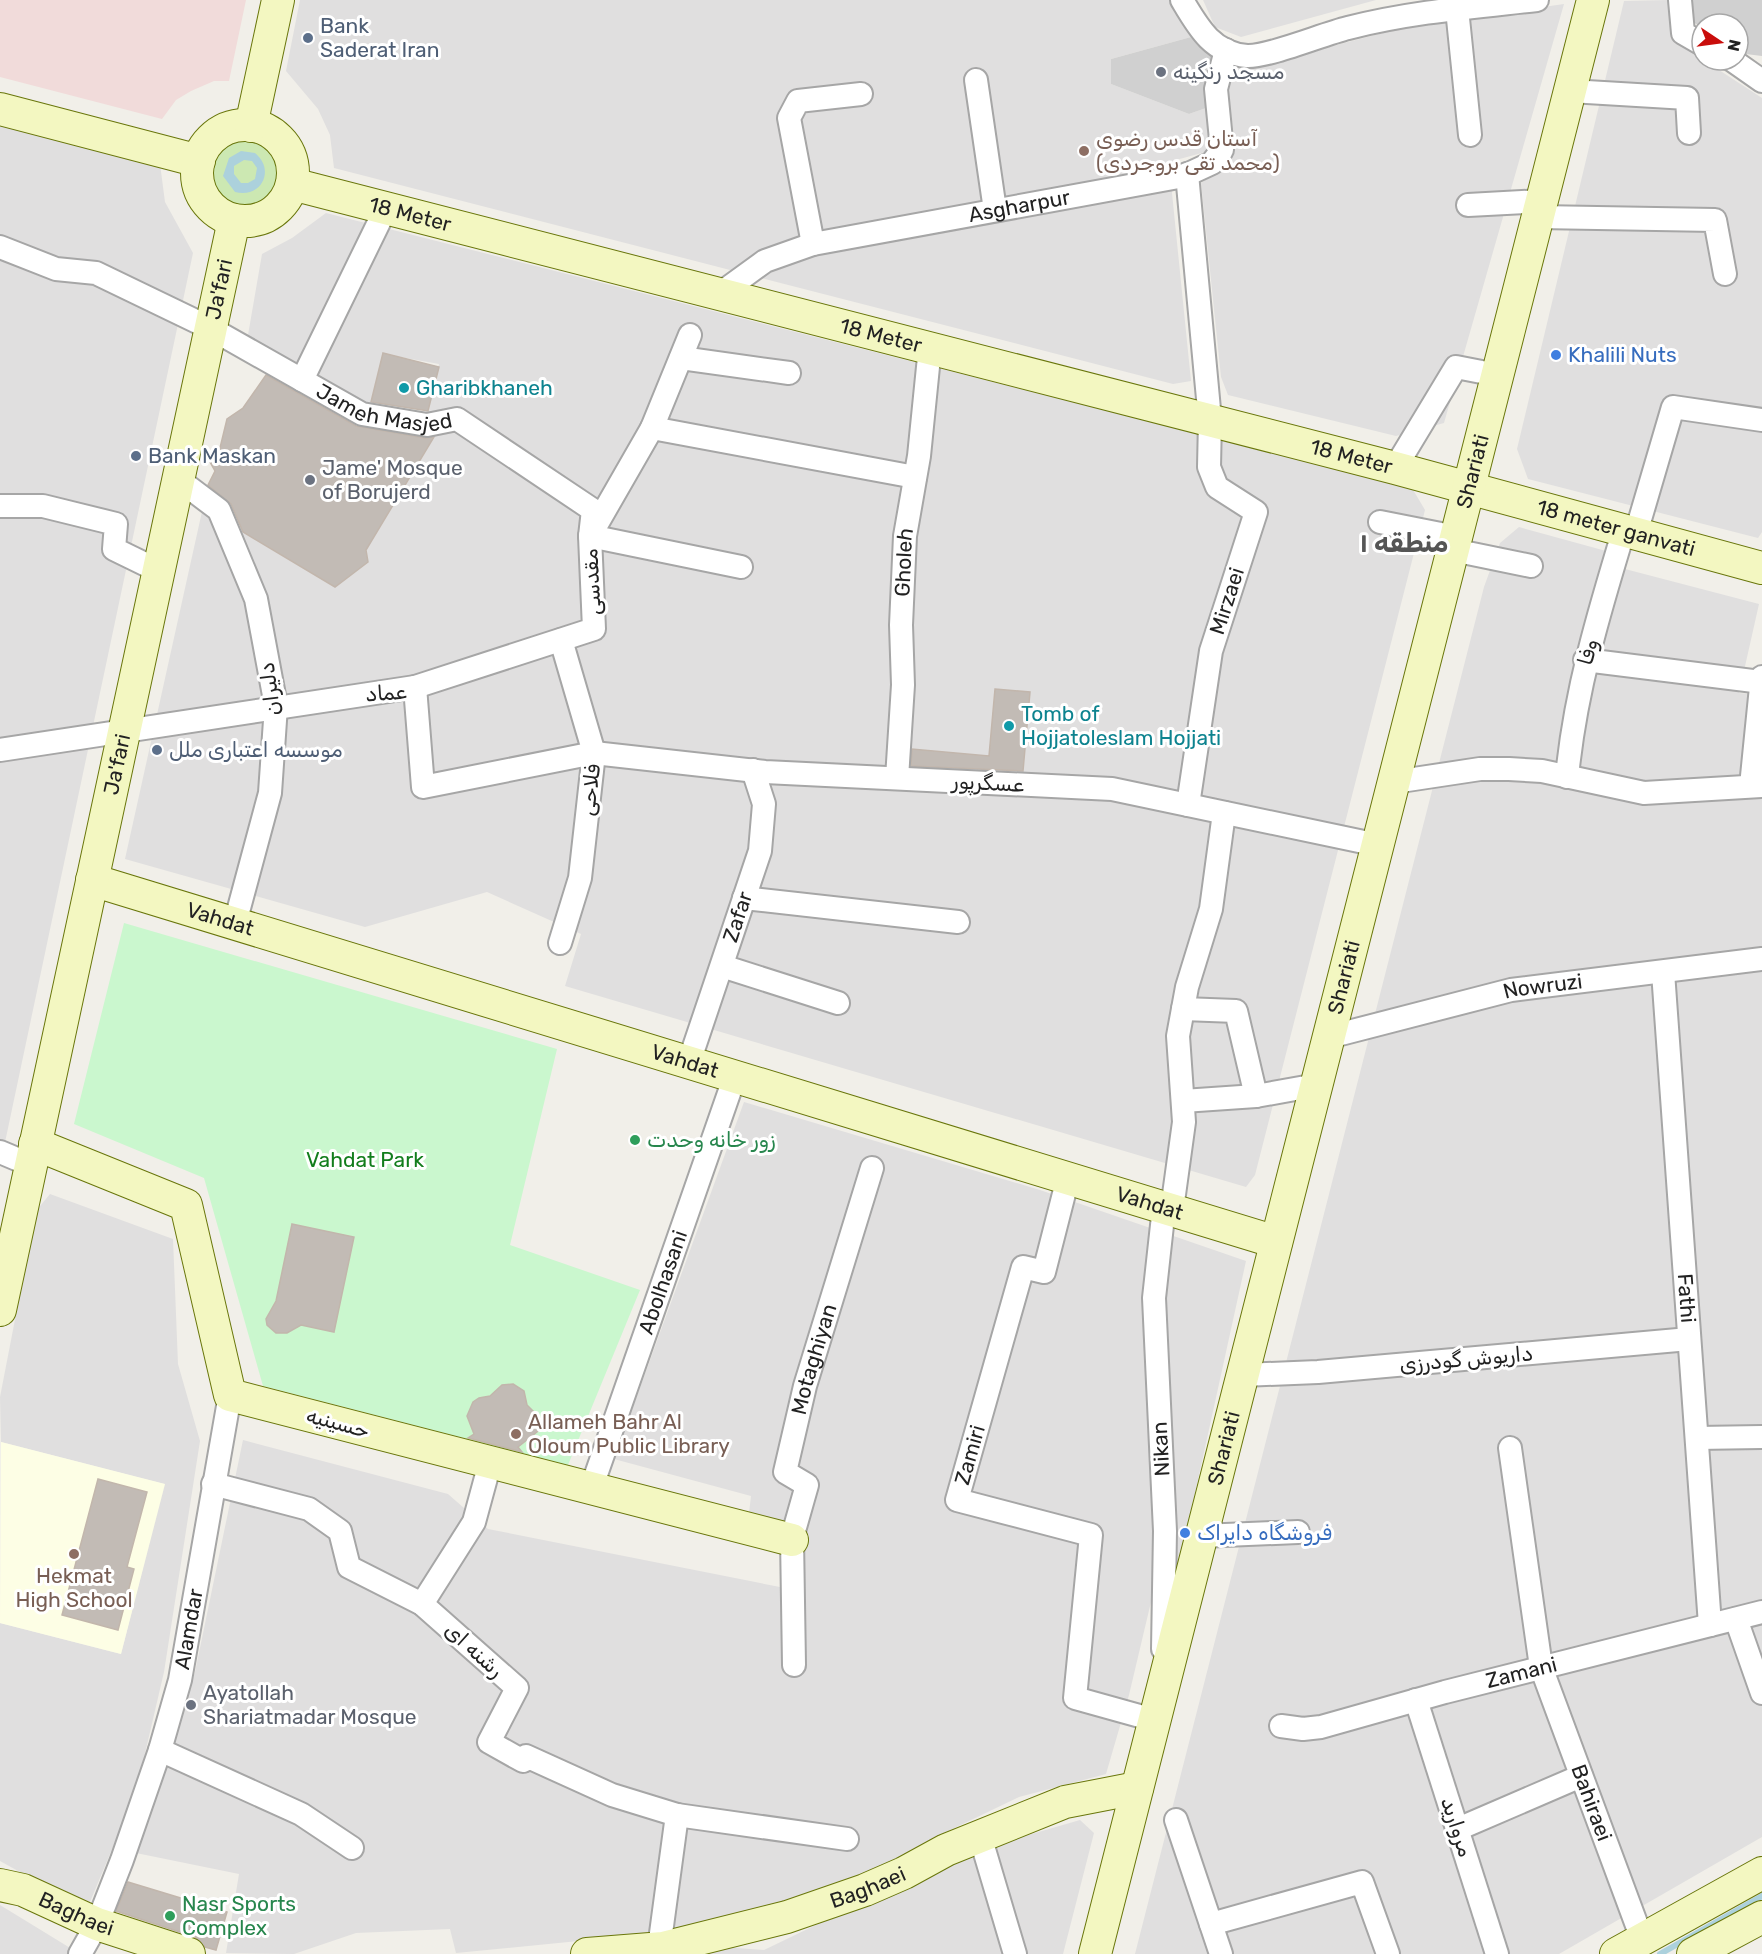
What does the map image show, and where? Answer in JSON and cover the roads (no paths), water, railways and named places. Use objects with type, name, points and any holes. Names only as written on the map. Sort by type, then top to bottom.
[{"type":"street","points":[[251,126],[278,0]]},
{"type":"street","points":[[1182,0],[1197,27],[1212,44],[1247,56],[1264,54],[1348,28],[1400,8],[1457,9],[1537,0]]},
{"type":"street","name":"Shariati","points":[[1095,1954],[1593,0]]},
{"type":"street","points":[[1680,0],[1683,33],[1690,37]]},
{"type":"street","points":[[1457,9],[1470,135]]},
{"type":"street","name":"Asgharpur","points":[[721,293],[765,261],[813,244],[1187,174],[1212,163],[1222,150],[1216,89],[1226,50]]},
{"type":"street","points":[[1749,72],[1762,81]]},
{"type":"street","points":[[976,80],[995,210]]},
{"type":"street","points":[[1570,91],[1687,98],[1689,133]]},
{"type":"street","points":[[813,244],[789,118],[798,101],[861,94]]},
{"type":"street","points":[[0,109],[199,161]]},
{"type":"street","points":[[237,126],[251,126],[264,129],[285,146],[291,158],[292,184],[286,199],[276,210],[263,218],[249,221],[234,220],[220,214],[201,192],[198,178],[199,161],[212,138],[224,130],[237,126]]},
{"type":"street","points":[[1187,174],[1210,420]]},
{"type":"street","name":"18 Meter","points":[[292,184],[1469,488]]},
{"type":"street","points":[[1468,205],[1715,220],[1725,274]]},
{"type":"street","points":[[302,380],[386,208]]},
{"type":"street","name":"Ja'fari","points":[[0,1310],[157,570],[234,220]]},
{"type":"street","name":"Jameh Masjed","points":[[0,247],[56,269],[96,273],[210,328],[362,414],[427,425],[458,419],[593,510],[590,536]]},
{"type":"street","name":"مقدسی","points":[[415,687],[594,629],[590,536],[652,428],[690,335]]},
{"type":"street","name":"Gholeh","points":[[897,778],[903,685],[901,625],[905,536],[915,477],[930,347]]},
{"type":"street","points":[[681,358],[789,373]]},
{"type":"street","points":[[1395,468],[1456,368],[1497,375]]},
{"type":"street","name":"وفا","points":[[1567,777],[1570,737],[1585,660],[1673,407],[1762,420]]},
{"type":"street","name":"Mirzaei","points":[[1188,805],[1211,651],[1256,512],[1216,487],[1209,467],[1210,420]]},
{"type":"street","points":[[652,428],[915,477]]},
{"type":"street","name":"دلیران","points":[[178,480],[219,510],[256,599],[276,706],[270,793],[235,923]]},
{"type":"street","name":"18 meter ganvati","points":[[1469,488],[1762,568]]},
{"type":"street","points":[[0,506],[44,506],[116,524],[114,549],[157,570]]},
{"type":"street","points":[[1380,522],[1531,566]]},
{"type":"street","points":[[590,536],[741,567]]},
{"type":"street","name":"فلاحی","points":[[560,943],[580,878],[594,753],[561,639]]},
{"type":"street","points":[[1585,660],[1762,682]]},
{"type":"street","points":[[1394,782],[1480,770],[1509,769],[1542,771],[1644,793],[1757,786],[1762,677]]},
{"type":"street","name":"عماد","points":[[0,750],[124,729],[415,687],[423,788],[594,753]]},
{"type":"street","name":"عسگرپور","points":[[594,753],[753,770],[1112,789],[1378,845]]},
{"type":"street","name":"Zafar","points":[[690,1062],[760,851],[764,804],[753,770]]},
{"type":"street","name":"Nikan","points":[[1158,1706],[1165,1531],[1154,1298],[1184,1122],[1178,1036],[1183,1009],[1211,909],[1224,813]]},
{"type":"street","name":"Vahdat","points":[[92,880],[1276,1242]]},
{"type":"street","points":[[744,898],[958,922]]},
{"type":"street","name":"Nowruzi","points":[[1329,1037],[1511,990],[1762,959]]},
{"type":"street","points":[[722,966],[838,1003]]},
{"type":"street","name":"Fathi","points":[[1662,972],[1710,1625]]},
{"type":"street","points":[[1183,1009],[1236,1011],[1256,1096]]},
{"type":"street","name":"Abolhasani","points":[[591,1489],[735,1076]]},
{"type":"street","points":[[1183,1101],[1256,1096],[1317,1084]]},
{"type":"street","points":[[0,1152],[33,1154],[186,1205],[230,1395]]},
{"type":"street","name":"Motaghiyan","points":[[792,1540],[807,1485],[785,1472],[805,1386],[872,1168]]},
{"type":"street","name":"Zamiri","points":[[1068,1178],[1044,1272],[1023,1268],[957,1500],[1091,1535],[1075,1698],[1158,1706]]},
{"type":"street","name":"داریوش گودرزی","points":[[1243,1375],[1318,1372],[1689,1339]]},
{"type":"street","name":"حسینیه","points":[[230,1395],[792,1540]]},
{"type":"street","name":"Alamdar","points":[[80,1954],[97,1924],[160,1750],[180,1680],[230,1395]]},
{"type":"street","points":[[1697,1438],[1762,1437]]},
{"type":"street","name":"Bahiraei","points":[[1510,1448],[1541,1667],[1581,1776],[1629,1946]]},
{"type":"street","points":[[422,1604],[474,1522],[490,1463]]},
{"type":"street","name":"رشنه ای","points":[[213,1484],[309,1509],[340,1531],[349,1567],[422,1604],[517,1688],[489,1742],[523,1761],[526,1756],[612,1795],[677,1815]]},
{"type":"street","points":[[1201,1536],[1298,1532]]},
{"type":"street","points":[[792,1540],[794,1665]]},
{"type":"street","name":"Zamani","points":[[1281,1726],[1303,1729],[1321,1727],[1541,1667],[1762,1612]]},
{"type":"street","points":[[1736,1619],[1762,1693]]},
{"type":"street","name":"مروارید","points":[[1416,1700],[1497,1954]]},
{"type":"street","points":[[160,1750],[302,1814],[352,1848]]},
{"type":"street","points":[[1458,1829],[1581,1776]]},
{"type":"street","name":"Baghaei","points":[[587,1954],[642,1951],[786,1917],[855,1894],[904,1874],[980,1836],[1065,1802],[1137,1788]]},
{"type":"street","points":[[642,1951],[677,1815],[847,1839]]},
{"type":"street","points":[[1176,1820],[1221,1954]]},
{"type":"street","points":[[980,1836],[1015,1954]]},
{"type":"street","points":[[1629,1946],[1762,1873]]},
{"type":"street","points":[[1211,1924],[1362,1882],[1388,1954]]},
{"type":"street","name":"Baghaei","points":[[0,1884],[23,1890],[97,1924],[189,1954]]},
{"type":"street","points":[[1708,1951],[1762,1917]]},
{"type":"water","points":[[241,151],[255,153],[264,167],[263,182],[252,191],[235,192],[223,176],[229,158]],"holes":[[[244,160],[252,161],[257,168],[255,179],[248,183],[241,183],[234,174],[234,166]]]},
{"type":"waterway","points":[[1660,1954],[1762,1896]]},
{"type":"place","name":"Bank Saderat Iran","points":[[308,38]]},
{"type":"place","name":"مسجد رنگینه","points":[[1161,72]]},
{"type":"place","name":"آستان قدس رضوی (محمد تقی بروجردی)","points":[[1084,151]]},
{"type":"place","name":"Khalili Nuts","points":[[1556,355]]},
{"type":"place","name":"Gharibkhaneh","points":[[404,388]]},
{"type":"place","name":"Bank Maskan","points":[[136,456]]},
{"type":"place","name":"Jame' Mosque of Borujerd","points":[[310,480]]},
{"type":"place","name":"Tomb of Hojjatoleslam Hojjati","points":[[1009,726]]},
{"type":"place","name":"موسسه اعتباری ملل","points":[[157,750]]},
{"type":"place","name":"زور خانه وحدت","points":[[635,1140]]},
{"type":"place","name":"Allameh Bahr Al Oloum Public Library","points":[[516,1434]]},
{"type":"place","name":"فروشگاه دایراک","points":[[1185,1533]]},
{"type":"place","name":"Hekmat High School","points":[[74,1554]]},
{"type":"place","name":"Ayatollah Shariatmadar Mosque","points":[[191,1705]]},
{"type":"place","name":"Nasr Sports Complex","points":[[170,1916]]},
{"type":"district","name":"منطقه ۱","points":[[1404,543]]},
{"type":"park label","name":"Vahdat Park","points":[[365,1160]]}]
